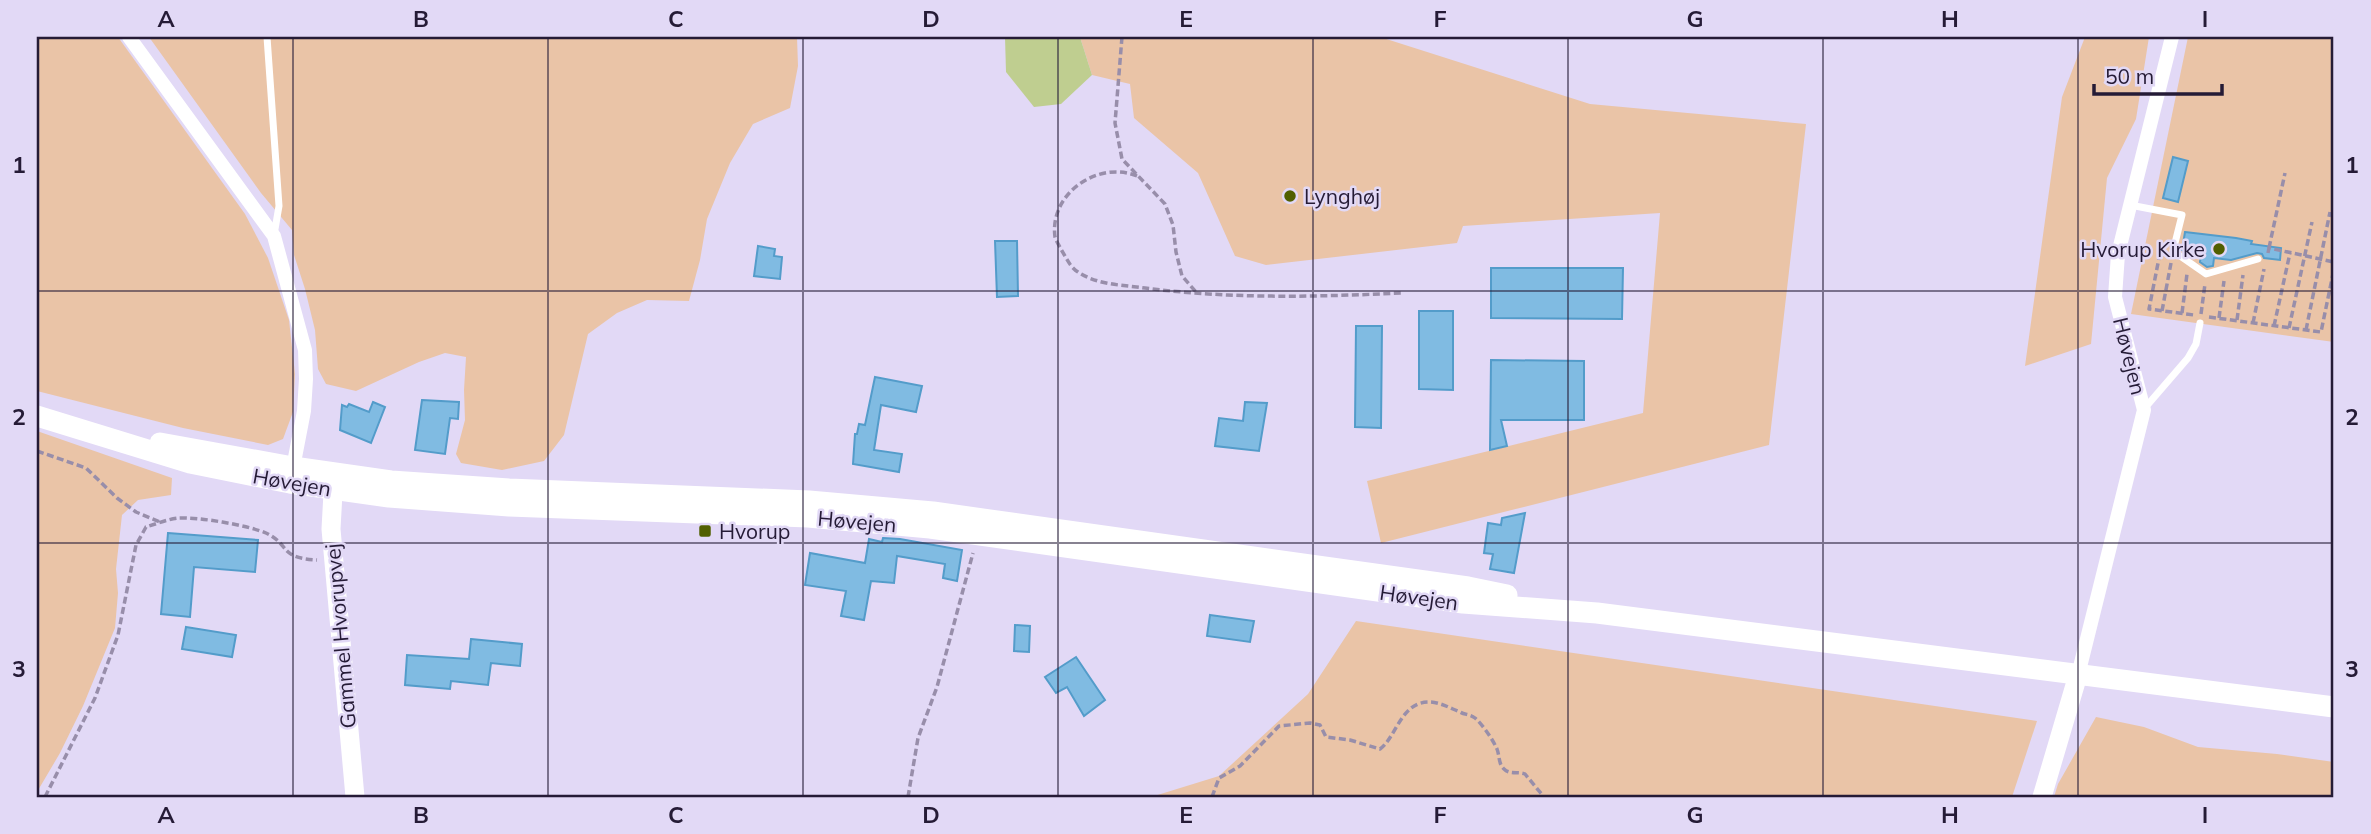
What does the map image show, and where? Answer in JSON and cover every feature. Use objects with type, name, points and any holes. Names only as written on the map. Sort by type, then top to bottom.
[{"type":"main road","name":"Høvejen","points":[[37,416],[190,463],[333,482],[389,497],[509,506],[808,517],[978,534],[1464,603],[1597,612]]},
{"type":"main road","name":"Høvejen","points":[[333,482],[809,501],[933,512],[1468,587],[1597,612],[2334,707]]},
{"type":"street","points":[[129,37],[274,236],[305,350],[304,411],[292,475]]},
{"type":"street","name":"Høvejen","points":[[2078,675],[2144,410],[2115,297],[2118,254],[2172,37]]},
{"type":"street","name":"Gammel Hvorupvej","points":[[333,482],[333,561],[355,797]]},
{"type":"street","points":[[2042,797],[2078,675]]},
{"type":"lane","points":[[267,37],[279,206],[274,236]]},
{"type":"lane","points":[[2130,205],[2182,215],[2173,251],[2206,274],[2258,259]]},
{"type":"lane","points":[[2144,410],[2188,358],[2196,344],[2200,320]]},
{"type":"path","points":[[1122,37],[1115,123],[1122,159],[1165,204],[1173,225],[1182,276],[1196,292]]},
{"type":"path","points":[[1137,176],[1126,171],[1107,171],[1092,176],[1075,187],[1062,202],[1055,238],[1069,264],[1079,273],[1107,283],[1196,292],[1306,297],[1401,293]]},
{"type":"path","points":[[2253,323],[2285,173]]},
{"type":"path","points":[[2306,330],[2330,212]]},
{"type":"path","points":[[2289,328],[2312,222]]},
{"type":"path","points":[[2269,248],[2334,262]]},
{"type":"path","points":[[2162,311],[2173,251]]},
{"type":"path","points":[[2160,253],[2149,309],[2182,313],[2200,320],[2219,318],[2321,332],[2334,269]]},
{"type":"path","points":[[2274,326],[2290,253]]},
{"type":"path","points":[[2182,313],[2189,262]]},
{"type":"path","points":[[2237,321],[2245,263]]},
{"type":"path","points":[[2219,318],[2226,268]]},
{"type":"path","points":[[2200,320],[2206,274]]},
{"type":"path","points":[[37,451],[86,468],[136,512],[162,523]]},
{"type":"path","points":[[45,797],[95,698],[113,647],[136,545],[146,527],[177,518],[247,527],[268,534],[289,555],[298,559],[333,561]]},
{"type":"path","points":[[908,797],[918,738],[937,687],[978,534]]},
{"type":"path","points":[[1212,797],[1219,778],[1240,766],[1279,726],[1310,723],[1320,725],[1326,737],[1350,740],[1380,749],[1410,711],[1418,705],[1432,703],[1451,707],[1474,717],[1496,747],[1503,768],[1509,772],[1525,774],[1544,797]]},
{"type":"shaded area","points":[[37,37],[118,37],[245,214],[268,258],[289,320],[295,374],[293,412],[283,439],[268,445],[183,428],[37,391]]},
{"type":"shaded area","points":[[149,37],[797,37],[798,66],[790,108],[753,124],[730,163],[707,219],[689,301],[647,300],[617,313],[588,334],[564,435],[544,461],[502,470],[461,463],[456,454],[465,420],[466,357],[445,353],[356,391],[326,384],[318,369],[315,330],[294,255],[292,230],[261,193]]},
{"type":"shaded area","points":[[1005,37],[1080,37],[1092,75],[1061,104],[1034,107],[1006,72]]},
{"type":"shaded area","points":[[1080,37],[1380,37],[1590,104],[1806,124],[1769,445],[1381,543],[1367,481],[1643,413],[1660,213],[1463,226],[1457,243],[1266,265],[1235,256],[1198,173],[1134,118],[1130,84],[1092,75]]},
{"type":"shaded area","points":[[2085,37],[2149,37],[2136,119],[2107,178],[2091,344],[2025,366],[2062,97]]},
{"type":"shaded area","points":[[2188,37],[2334,37],[2334,342],[2131,314]]},
{"type":"shaded area","points":[[37,431],[172,478],[171,495],[138,500],[122,515],[116,569],[118,593],[115,628],[83,706],[37,792]]},
{"type":"shaded area","points":[[1356,621],[2037,721],[2012,797],[1151,797],[1219,776],[1308,694]]},
{"type":"shaded area","points":[[2096,717],[2144,727],[2198,747],[2334,762],[2334,797],[2054,797],[2058,784]]},
{"type":"building","points":[[2173,157],[2188,161],[2178,202],[2163,198]]},
{"type":"building","name":"Hvorup Kirke","points":[[2185,232],[2236,238],[2252,241],[2251,244],[2281,248],[2280,260],[2264,258],[2257,253],[2231,260],[2214,258],[2213,266],[2207,267],[2200,262],[2201,255],[2182,250]]},
{"type":"building","points":[[995,241],[1017,241],[1018,296],[997,297]]},
{"type":"building","points":[[758,246],[775,249],[774,256],[782,257],[780,279],[754,276]]},
{"type":"building","points":[[1491,268],[1623,268],[1622,319],[1491,318]]},
{"type":"building","points":[[1419,311],[1453,311],[1453,390],[1419,389]]},
{"type":"building","points":[[1356,326],[1382,326],[1381,428],[1355,427]]},
{"type":"building","points":[[1491,360],[1584,361],[1584,420],[1501,420],[1507,446],[1490,450]]},
{"type":"building","points":[[875,377],[922,386],[916,412],[881,405],[874,450],[902,454],[899,472],[853,464],[855,434],[859,424],[865,425]]},
{"type":"building","points":[[422,400],[459,402],[458,419],[450,418],[445,454],[415,450]]},
{"type":"building","points":[[373,402],[385,407],[371,443],[340,430],[342,405],[347,407],[349,404],[369,412]]},
{"type":"building","points":[[1245,402],[1267,403],[1259,451],[1215,446],[1219,418],[1243,421]]},
{"type":"building","points":[[1525,513],[1514,573],[1490,569],[1493,554],[1484,553],[1488,523],[1501,525],[1502,518]]},
{"type":"building","points":[[168,533],[258,540],[255,572],[194,567],[190,617],[161,614]]},
{"type":"building","points":[[883,538],[962,550],[957,581],[943,578],[945,564],[897,556],[894,583],[871,581],[864,620],[841,616],[846,591],[805,585],[810,553],[865,563],[869,539],[882,542]]},
{"type":"building","points":[[1210,615],[1254,621],[1250,642],[1207,636]]},
{"type":"building","points":[[1015,625],[1030,626],[1029,652],[1014,651]]},
{"type":"building","points":[[186,627],[236,635],[232,657],[182,649]]},
{"type":"building","points":[[471,639],[522,644],[520,666],[491,663],[488,685],[451,681],[450,689],[405,685],[407,655],[469,659]]},
{"type":"building","points":[[1076,657],[1105,700],[1084,716],[1067,687],[1056,693],[1045,677]]},
{"type":"place","name":"Lynghøj","points":[[1290,196]]},
{"type":"place","name":"Hvorup Kirke","points":[[2219,249]]},
{"type":"place","name":"Hvorup","points":[[705,531]]}]
